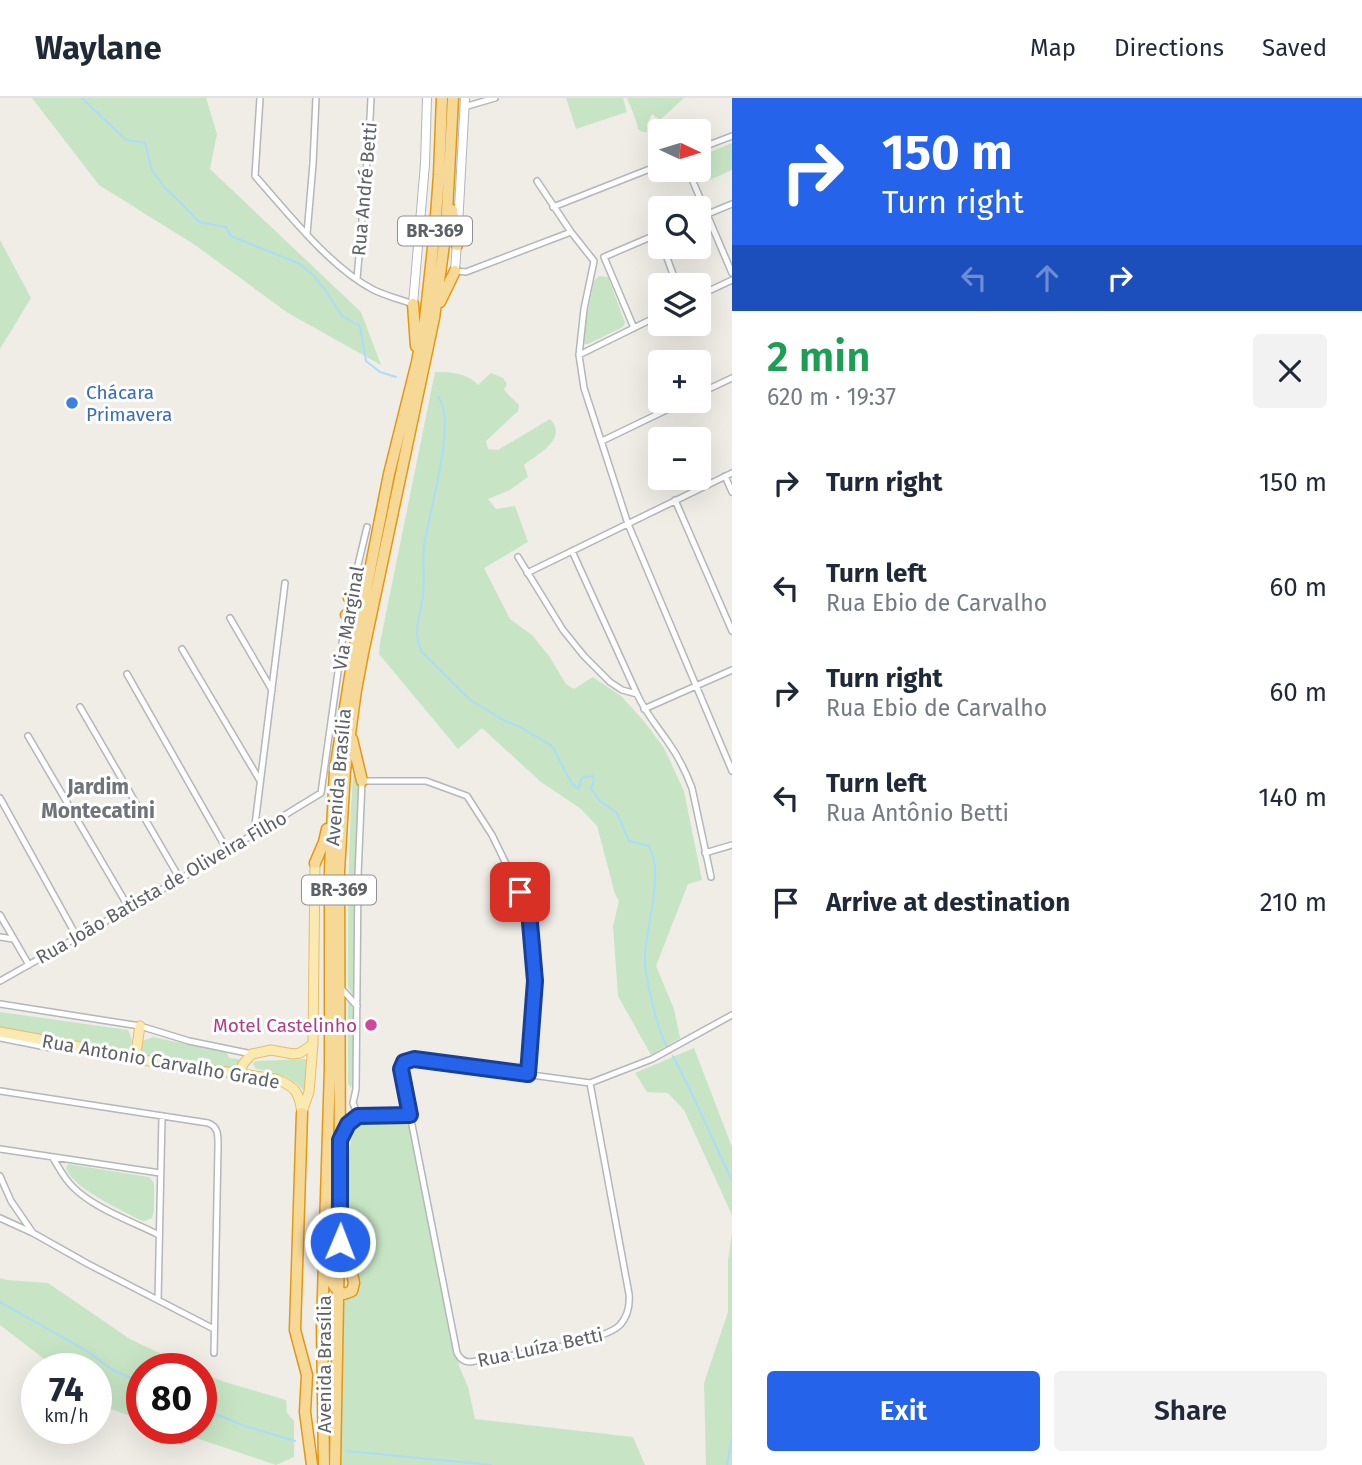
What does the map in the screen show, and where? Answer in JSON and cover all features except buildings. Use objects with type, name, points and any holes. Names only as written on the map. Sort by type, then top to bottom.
[{"type":"highway","name":"Avenida Brasília","points":[[324,1465],[322,1326],[330,1059],[330,869],[335,770],[354,651],[389,474],[417,362],[429,294],[439,175],[442,98]]},
{"type":"highway","name":"Avenida Brasília","points":[[335,1465],[339,1292],[349,1293],[354,1287],[340,1193],[339,870],[345,771],[363,653],[434,318],[446,230],[453,98]]},
{"type":"highway","points":[[449,174],[457,245]]},
{"type":"highway","points":[[434,318],[455,271]]},
{"type":"highway","points":[[413,304],[417,362]]},
{"type":"highway","points":[[349,598],[361,591],[374,557]]},
{"type":"highway","points":[[346,615],[354,627],[354,651]]},
{"type":"highway","points":[[350,732],[362,781]]},
{"type":"highway","points":[[315,863],[324,842],[332,809]]},
{"type":"highway","points":[[302,1113],[295,1329],[307,1375],[305,1412],[312,1465]]},
{"type":"highway","points":[[324,1249],[331,1280],[339,1292]]},
{"type":"main road","points":[[302,1113],[309,1092],[313,1044],[315,863]]},
{"type":"main road","points":[[135,1059],[140,1026]]},
{"type":"main road","name":"Rua Antonio Carvalho Grade","points":[[0,1032],[135,1059],[276,1079],[289,1084],[296,1091],[302,1113]]},
{"type":"main road","name":"Rua Antonio Carvalho Grade","points":[[252,1054],[271,1050],[300,1054],[313,1044]]},
{"type":"main road","points":[[240,1074],[243,1064],[252,1054]]},
{"type":"street","points":[[307,234],[316,98]]},
{"type":"street","name":"Rua André Betti","points":[[357,279],[371,98]]},
{"type":"street","points":[[259,100],[255,176],[307,234],[357,279],[374,290],[413,304],[425,164],[427,98]]},
{"type":"street","points":[[495,98],[464,102],[455,271],[466,272],[571,232]]},
{"type":"street","points":[[711,144],[732,136]]},
{"type":"street","points":[[553,207],[648,170]]},
{"type":"street","points":[[537,181],[594,261]]},
{"type":"street","points":[[711,213],[732,204]]},
{"type":"street","points":[[711,226],[732,273]]},
{"type":"street","points":[[594,261],[648,239]]},
{"type":"street","points":[[604,257],[634,328]]},
{"type":"street","points":[[594,261],[584,309],[579,355],[584,388],[628,524],[732,771]]},
{"type":"street","points":[[711,290],[732,280]]},
{"type":"street","points":[[579,355],[648,321]]},
{"type":"street","points":[[711,388],[732,378]]},
{"type":"street","points":[[602,441],[660,413]]},
{"type":"street","points":[[527,573],[732,473]]},
{"type":"street","points":[[725,477],[732,492]]},
{"type":"street","points":[[675,500],[732,631]]},
{"type":"street","name":"Via Marginal","points":[[321,793],[346,615],[367,527]]},
{"type":"street","points":[[572,551],[644,709],[673,750],[686,774],[693,793],[711,877]]},
{"type":"street","points":[[518,557],[563,630],[583,656],[610,682],[622,690],[637,694]]},
{"type":"street","points":[[254,833],[285,583]]},
{"type":"street","points":[[230,618],[272,690]]},
{"type":"street","points":[[182,649],[260,780]]},
{"type":"street","points":[[644,709],[732,670]]},
{"type":"street","points":[[128,674],[227,850]]},
{"type":"street","points":[[80,707],[180,879]]},
{"type":"street","points":[[27,736],[129,908]]},
{"type":"street","points":[[358,1116],[353,1103],[356,1089],[358,875],[362,781],[426,781],[467,796],[492,835],[529,911],[535,981],[528,1074]]},
{"type":"street","name":"Rua João Batista de Oliveira Filho","points":[[0,981],[180,879],[321,793]]},
{"type":"street","points":[[0,798],[77,937]]},
{"type":"street","points":[[705,853],[732,845]]},
{"type":"street","points":[[0,915],[29,965]]},
{"type":"street","points":[[0,937],[13,939]]},
{"type":"street","points":[[340,987],[357,1006]]},
{"type":"street","points":[[0,1003],[140,1026],[188,1041],[252,1054]]},
{"type":"street","points":[[340,1140],[348,1124],[358,1116],[410,1115],[401,1069],[409,1059],[590,1083],[652,1059],[732,1015]]},
{"type":"street","points":[[0,1038],[51,1048],[72,1045]]},
{"type":"street","name":"Rua Luíza Betti","points":[[410,1115],[457,1353],[461,1359],[470,1362],[601,1336],[621,1324],[627,1314],[629,1294],[590,1083]]},
{"type":"street","points":[[341,1101],[356,1089]]},
{"type":"street","points":[[0,1091],[214,1126],[218,1131],[214,1353]]},
{"type":"street","points":[[158,1300],[162,1117]]},
{"type":"street","points":[[0,1149],[160,1173]]},
{"type":"street","points":[[53,1158],[64,1177],[82,1195],[159,1235]]},
{"type":"street","points":[[0,1176],[11,1201],[33,1233]]},
{"type":"street","points":[[9,1223],[19,1213]]},
{"type":"street","points":[[0,1218],[214,1329]]},
{"type":"green space","points":[[32,98],[206,98],[217,134],[210,169],[361,312],[381,365],[288,313],[195,245],[99,185]]},
{"type":"green space","points":[[566,98],[623,98],[627,112],[576,129]]},
{"type":"green space","points":[[627,98],[684,98],[661,119],[652,114],[648,119],[647,132],[638,129]]},
{"type":"green space","points":[[732,143],[732,170],[711,179],[711,152]]},
{"type":"green space","points":[[0,240],[31,298],[0,349]]},
{"type":"green space","points":[[599,276],[608,277],[625,323],[623,327],[585,344],[582,340],[594,281]]},
{"type":"green space","points":[[435,372],[464,376],[478,385],[491,373],[503,378],[507,384],[504,390],[519,405],[518,411],[486,441],[488,449],[498,450],[550,419],[555,426],[554,439],[524,465],[528,477],[510,490],[488,499],[496,509],[515,506],[528,542],[484,568],[510,619],[532,635],[566,684],[574,689],[593,677],[621,696],[643,720],[664,748],[684,791],[702,880],[688,884],[656,966],[674,1009],[680,1038],[651,1055],[618,996],[613,926],[619,901],[597,826],[581,809],[541,782],[482,728],[458,749],[379,654]]},
{"type":"green space","points":[[356,772],[359,792],[353,995],[348,987],[348,908],[351,803],[353,776]]},
{"type":"green space","points":[[348,1002],[353,1009],[351,1088],[348,1084]]},
{"type":"green space","points":[[0,1012],[128,1030],[132,1040],[130,1053],[72,1045],[0,1028]]},
{"type":"green space","points":[[153,1037],[227,1053],[229,1058],[241,1062],[240,1066],[208,1067],[149,1057],[140,1049],[142,1041]]},
{"type":"green space","points":[[694,1048],[732,1147],[732,1215],[684,1110],[668,1093],[647,1092],[635,1073]]},
{"type":"green space","points":[[309,1060],[305,1092],[289,1078],[256,1069],[253,1064],[257,1061]]},
{"type":"green space","points":[[356,1122],[411,1122],[459,1366],[468,1387],[475,1419],[633,1437],[645,1465],[340,1465],[344,1302],[353,1294],[348,1165]]},
{"type":"green space","points":[[68,1164],[149,1177],[154,1183],[152,1218],[140,1220],[87,1191],[70,1176],[66,1168]]},
{"type":"green space","points":[[732,1232],[732,1465],[706,1465],[704,1383],[728,1312],[728,1261]]},
{"type":"green space","points":[[0,1278],[48,1283],[130,1339],[159,1353],[126,1353],[126,1414],[112,1409],[112,1353],[36,1353],[0,1325]]},
{"type":"green space","points":[[217,1379],[286,1400],[287,1413],[294,1421],[294,1457],[276,1465],[214,1444],[217,1444]]},
{"type":"waterway","points":[[82,98],[126,140],[145,143],[152,170],[165,188],[199,222],[226,227],[231,236],[300,264],[313,275],[342,316],[360,326],[366,361],[380,372],[396,377]]},
{"type":"waterway","points":[[438,397],[443,408],[445,425],[440,468],[424,546],[424,588],[417,630],[419,644],[422,652],[469,699],[552,746],[577,788],[581,779],[593,776],[591,788],[599,800],[617,813],[629,841],[649,846],[655,872],[655,887],[645,958],[649,990],[667,1046]]},
{"type":"waterway","points":[[673,1056],[732,1181]]},
{"type":"waterway","points":[[0,1302],[126,1376]]},
{"type":"waterway","points":[[217,1415],[295,1441]]},
{"type":"waterway","points":[[727,1465],[732,1437]]},
{"type":"waterway","points":[[347,1451],[491,1465]]},
{"type":"place","name":"Chácara Primavera","points":[[72,403]]},
{"type":"place","name":"Motel Castelinho","points":[[371,1025]]},
{"type":"district","name":"Jardim Montecatini","points":[[98,799]]},
{"type":"route","points":[[340,1242],[340,1140],[348,1124],[358,1116],[410,1115],[401,1069],[404,1062],[414,1059],[528,1074],[535,981],[529,911],[520,892]]}]
